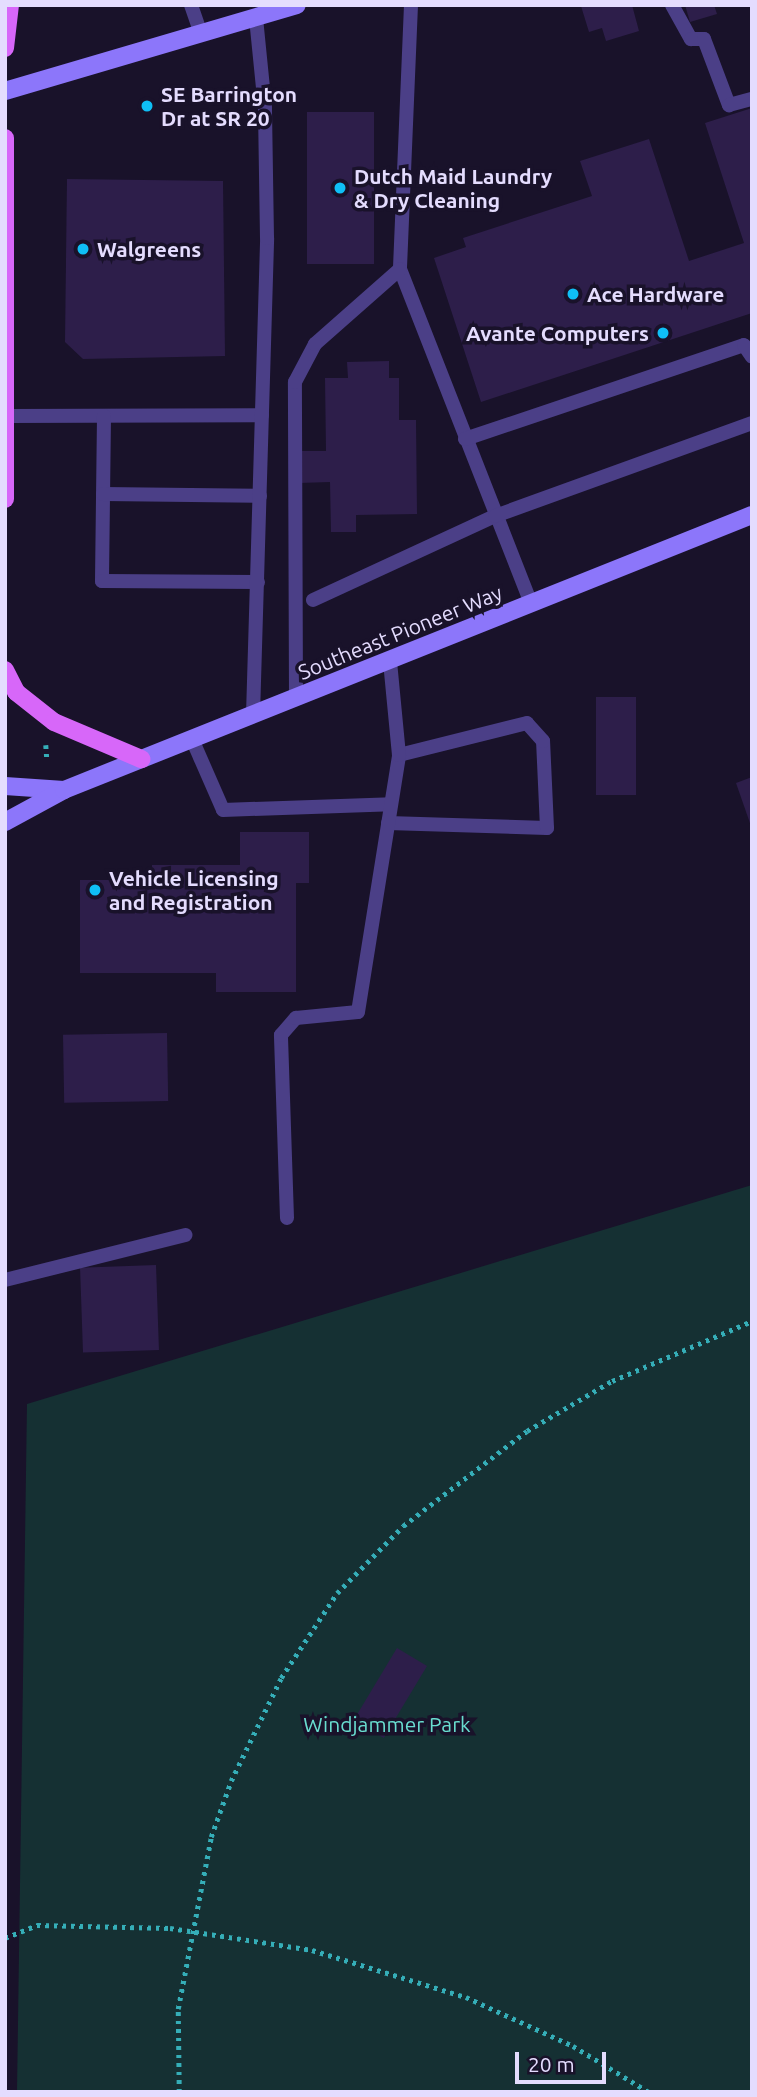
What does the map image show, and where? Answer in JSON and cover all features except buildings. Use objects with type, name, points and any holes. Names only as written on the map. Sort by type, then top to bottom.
[{"type":"main road","points":[[5,48],[10,5]]},
{"type":"main road","points":[[5,90],[297,5]]},
{"type":"main road","points":[[5,138],[5,499]]},
{"type":"main road","name":"Southeast Pioneer Way","points":[[5,822],[64,790],[752,516]]},
{"type":"main road","points":[[5,670],[16,692],[31,707],[80,735],[141,759]]},
{"type":"main road","name":"Southeast Pioneer Way","points":[[5,786],[64,790]]},
{"type":"lane","points":[[191,5],[201,34]]},
{"type":"lane","points":[[411,5],[400,269],[531,604]]},
{"type":"lane","points":[[672,5],[691,39],[704,39],[729,105],[752,99]]},
{"type":"lane","points":[[253,715],[262,415],[265,108],[256,18]]},
{"type":"lane","points":[[296,698],[295,382],[315,344],[400,269]]},
{"type":"lane","points":[[465,439],[744,345],[752,356]]},
{"type":"lane","points":[[7,416],[262,415]]},
{"type":"lane","points":[[104,416],[102,581],[258,582]]},
{"type":"lane","points":[[313,600],[495,516],[752,423]]},
{"type":"lane","points":[[103,494],[260,496]]},
{"type":"lane","points":[[287,1218],[281,1035],[296,1018],[358,1012],[399,755],[390,661]]},
{"type":"lane","points":[[388,823],[547,828],[542,741],[527,723],[399,755]]},
{"type":"lane","points":[[192,739],[223,810],[391,804]]},
{"type":"lane","points":[[5,1280],[185,1235]]},
{"type":"path","points":[[179,2092],[176,2045],[190,1931],[211,1837],[231,1781],[281,1678],[337,1593],[404,1526],[527,1431],[612,1381],[752,1321]]},
{"type":"path","points":[[5,1938],[37,1926],[190,1931],[312,1950],[466,1997],[573,2046],[649,2092]]},
{"type":"green space","name":"Windjammer Park","points":[[752,1185],[752,2092],[17,2092],[27,1404]]},
{"type":"place","name":"SE Barrington Dr at SR 20","points":[[147,106]]},
{"type":"place","name":"Dutch Maid Laundry & Dry Cleaning","points":[[340,188]]},
{"type":"place","name":"Walgreens","points":[[83,249]]},
{"type":"place","name":"Ace Hardware","points":[[573,294]]},
{"type":"place","name":"Avante Computers","points":[[663,333]]},
{"type":"place","name":"Vehicle Licensing and Registration","points":[[95,890]]}]
